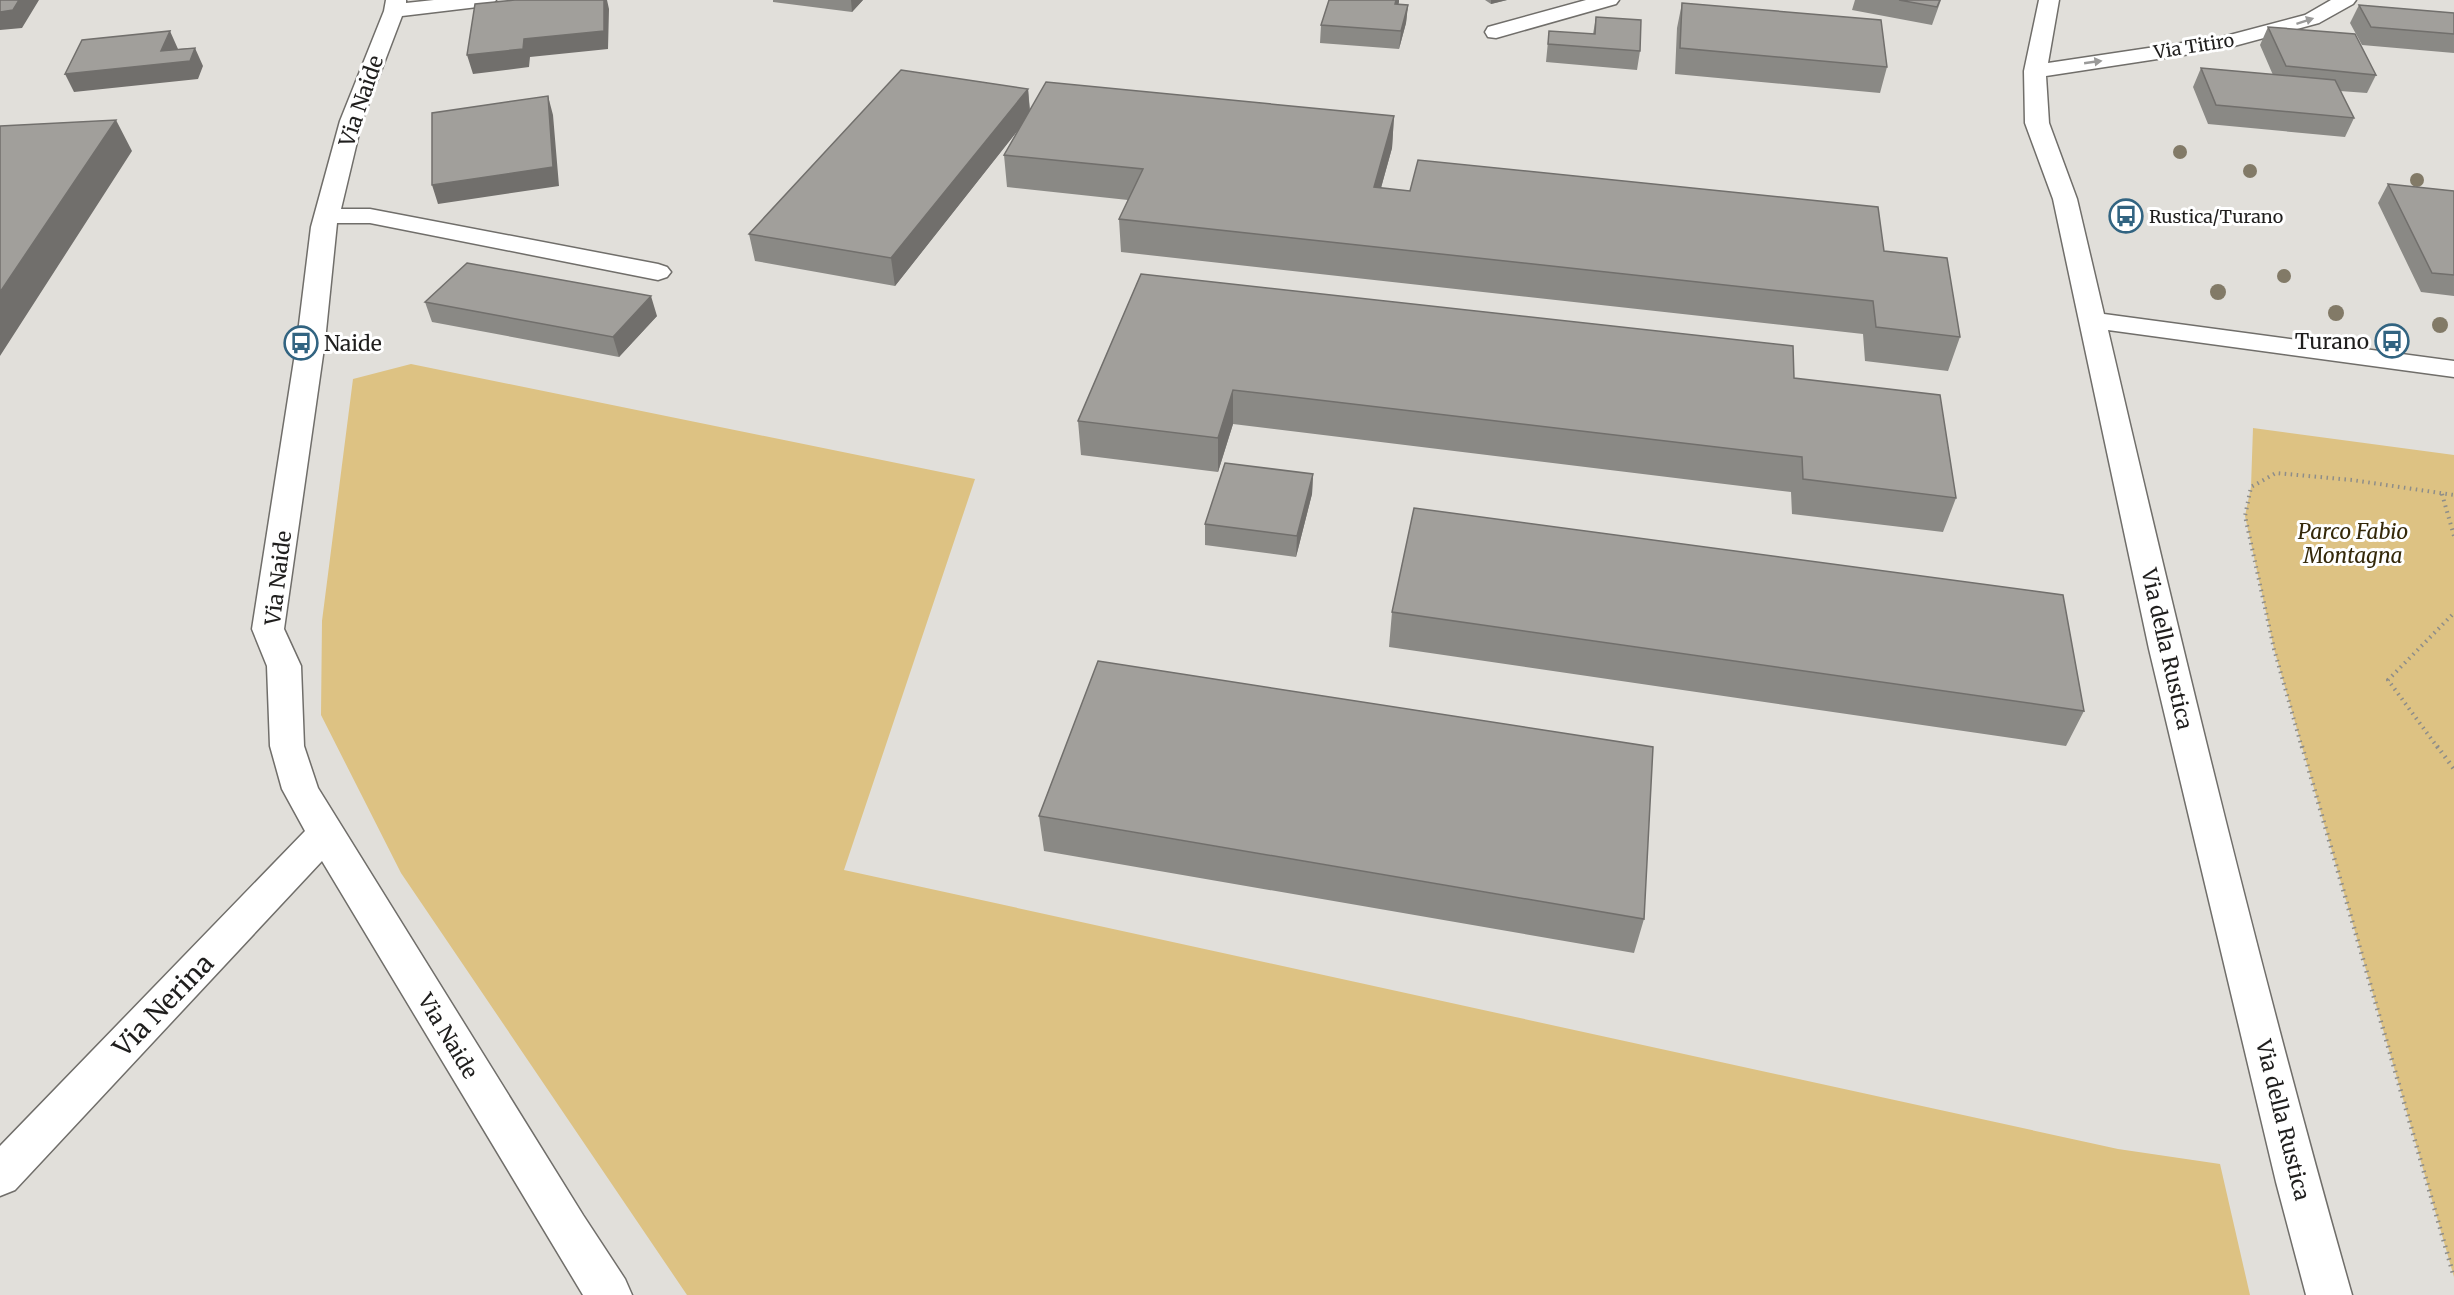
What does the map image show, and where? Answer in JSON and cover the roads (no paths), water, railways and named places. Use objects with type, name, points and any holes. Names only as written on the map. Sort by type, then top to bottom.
[{"type":"street","points":[[395,5],[486,0]]},
{"type":"street","points":[[1496,32],[1609,0]]},
{"type":"street","name":"Via della Rustica","points":[[2049,0],[2035,71],[2037,123],[2065,199],[2166,649],[2298,1182],[2329,1295]]},
{"type":"street","name":"Via Titiro","points":[[2035,71],[2223,43],[2312,19],[2346,0]]},
{"type":"street","name":"Via Naide","points":[[395,5],[351,121],[324,227],[311,341],[268,629],[284,666],[287,747],[300,789],[325,834],[609,1295]]},
{"type":"street","points":[[328,216],[370,216],[658,272]]},
{"type":"street","points":[[2092,320],[2454,369]]},
{"type":"street","name":"Via Nerina","points":[[0,1176],[325,834]]},
{"type":"place","name":"Rustica/Turano","points":[[2126,216]]},
{"type":"place","name":"Turano","points":[[2392,341]]},
{"type":"place","name":"Naide","points":[[301,343]]},
{"type":"park label","name":"Parco Fabio Montagna","points":[[2353,543]]}]
